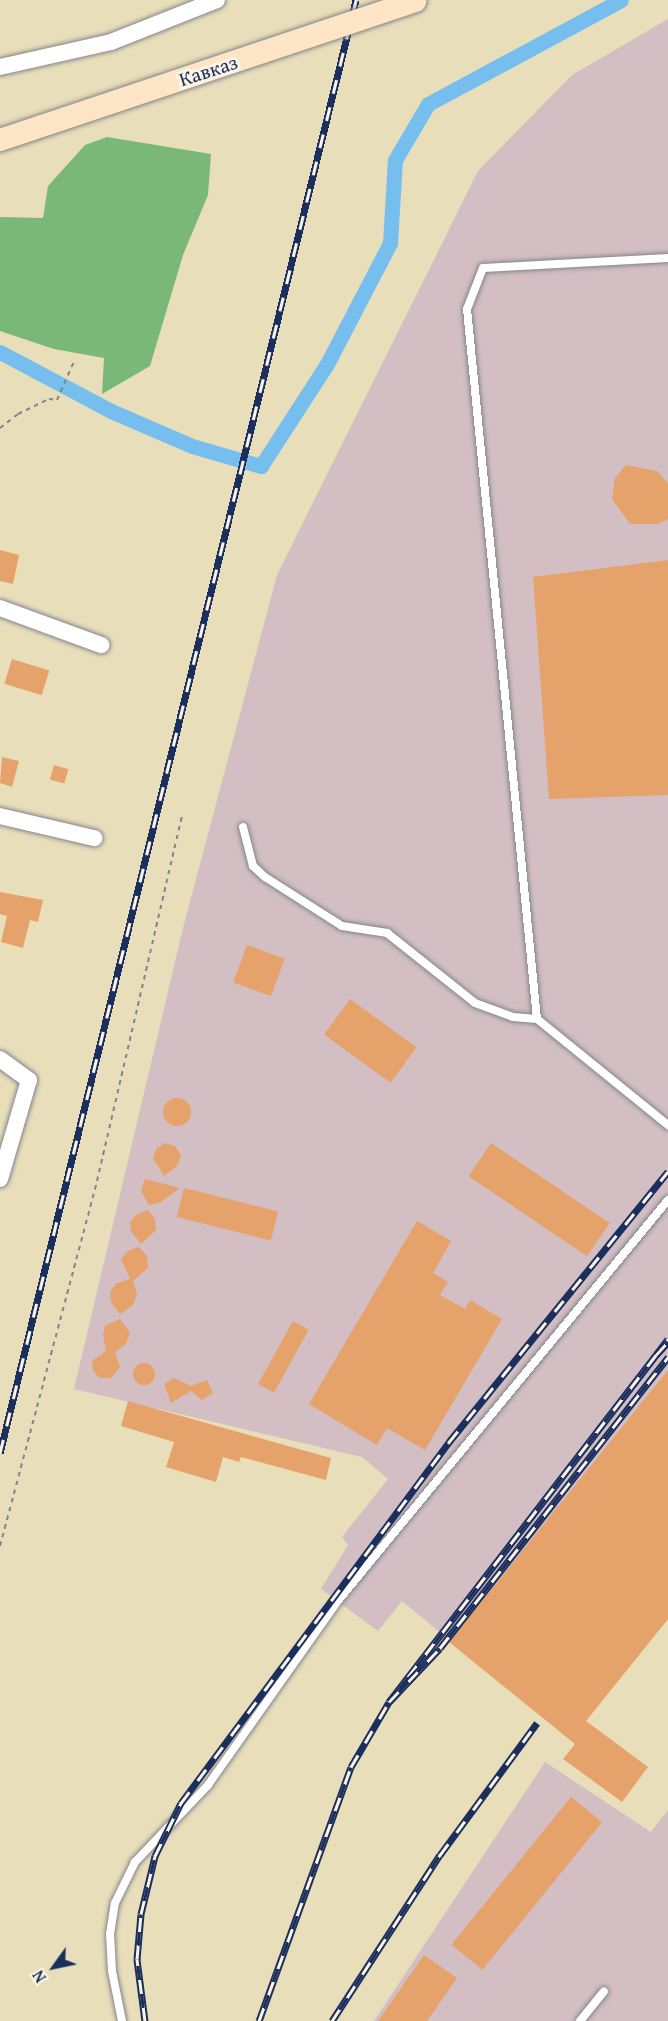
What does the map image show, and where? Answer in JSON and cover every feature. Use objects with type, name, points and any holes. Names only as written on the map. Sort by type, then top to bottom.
[{"type":"main road","name":"Кавказ","points":[[0,140],[416,1]]},
{"type":"street","points":[[0,67],[111,42],[217,0]]},
{"type":"street","points":[[0,608],[101,645]]},
{"type":"street","points":[[0,816],[94,838]]},
{"type":"street","points":[[0,1059],[29,1080],[0,1179]]},
{"type":"lane","points":[[537,1019],[467,309],[483,268],[668,258]]},
{"type":"lane","points":[[243,827],[253,866],[265,877],[342,926],[387,933],[475,1003],[513,1017],[537,1019],[668,1125]]},
{"type":"lane","points":[[123,2021],[112,1971],[110,1934],[115,1903],[135,1862],[208,1785],[346,1591],[668,1200]]},
{"type":"lane","points":[[580,2021],[604,1991]]},
{"type":"path","points":[[0,428],[18,414],[49,399],[57,400],[75,359]]},
{"type":"path","points":[[0,1546],[97,1181],[183,816]]},
{"type":"shaded area","points":[[668,19],[668,1619],[570,1740],[402,1601],[378,1631],[321,1589],[348,1545],[342,1537],[388,1479],[362,1457],[74,1389],[183,928],[277,575],[478,171],[572,75]]},
{"type":"shaded area","points":[[545,1762],[651,1832],[668,1810],[668,2021],[374,2021]]},
{"type":"green space","points":[[107,137],[211,154],[208,195],[183,255],[150,366],[102,394],[104,358],[54,349],[0,331],[0,217],[43,218],[48,186],[85,145]]},
{"type":"building","points":[[626,465],[657,471],[668,483],[668,519],[658,524],[630,524],[612,499],[615,478]]},
{"type":"building","points":[[0,550],[19,555],[13,584],[0,581]]},
{"type":"building","points":[[668,560],[668,795],[549,799],[533,577]]},
{"type":"building","points":[[12,659],[49,670],[42,695],[4,684]]},
{"type":"building","points":[[2,757],[19,761],[12,787],[0,783]]},
{"type":"building","points":[[54,765],[68,769],[64,784],[50,779]]},
{"type":"building","points":[[0,892],[43,900],[38,922],[30,920],[23,948],[1,942],[7,916],[0,914]]},
{"type":"building","points":[[247,945],[285,959],[271,996],[233,983]]},
{"type":"building","points":[[350,999],[416,1047],[390,1083],[324,1035]]},
{"type":"building","points":[[177,1098],[187,1102],[191,1112],[187,1122],[177,1126],[167,1122],[163,1112],[167,1102]]},
{"type":"building","points":[[165,1143],[175,1146],[181,1156],[177,1166],[164,1176],[153,1158],[156,1149]]},
{"type":"building","points":[[491,1143],[610,1223],[587,1256],[469,1176]]},
{"type":"building","points":[[145,1179],[180,1188],[161,1202],[149,1205],[141,1191]]},
{"type":"building","points":[[184,1188],[278,1211],[271,1241],[177,1217]]},
{"type":"building","points":[[148,1210],[155,1219],[156,1230],[141,1244],[131,1231],[130,1222],[137,1214]]},
{"type":"building","points":[[417,1221],[451,1241],[433,1273],[448,1282],[440,1295],[465,1309],[470,1300],[502,1319],[425,1450],[387,1428],[377,1445],[309,1404]]},
{"type":"building","points":[[139,1247],[147,1256],[148,1268],[133,1281],[137,1295],[133,1305],[120,1314],[111,1302],[110,1292],[116,1284],[130,1279],[121,1259],[128,1251]]},
{"type":"building","points":[[120,1319],[130,1333],[126,1344],[115,1352],[120,1367],[111,1378],[100,1378],[93,1371],[92,1361],[106,1351],[103,1335],[105,1326]]},
{"type":"building","points":[[293,1321],[309,1330],[274,1393],[258,1384]]},
{"type":"building","points":[[144,1363],[154,1370],[155,1374],[148,1384],[144,1385],[134,1378],[133,1374],[140,1364]]},
{"type":"building","points":[[668,1370],[668,1619],[586,1721],[648,1767],[622,1802],[563,1759],[575,1744],[449,1642]]},
{"type":"building","points":[[174,1378],[191,1386],[207,1380],[213,1393],[202,1400],[191,1391],[171,1403],[164,1384]]},
{"type":"building","points":[[128,1401],[331,1458],[326,1480],[241,1457],[239,1462],[223,1457],[216,1482],[166,1467],[174,1442],[121,1426]]},
{"type":"building","points":[[571,1797],[602,1822],[483,1970],[451,1945]]},
{"type":"building","points":[[424,1955],[457,1978],[427,2021],[378,2021]]},
{"type":"waterway","points":[[0,352],[111,411],[192,446],[261,466],[327,364],[390,243],[395,160],[428,104],[621,0]]},
{"type":"railway","points":[[0,1453],[356,0]]},
{"type":"railway","points":[[145,2021],[137,1959],[141,1914],[155,1856],[181,1803],[449,1442],[668,1172]]},
{"type":"railway","points":[[668,1339],[656,1355],[668,1342]]},
{"type":"railway","points":[[656,1355],[389,1702],[440,1648],[668,1357]]},
{"type":"railway","points":[[259,2021],[351,1767],[389,1702]]},
{"type":"railway","points":[[332,2021],[440,1855],[537,1723]]}]
